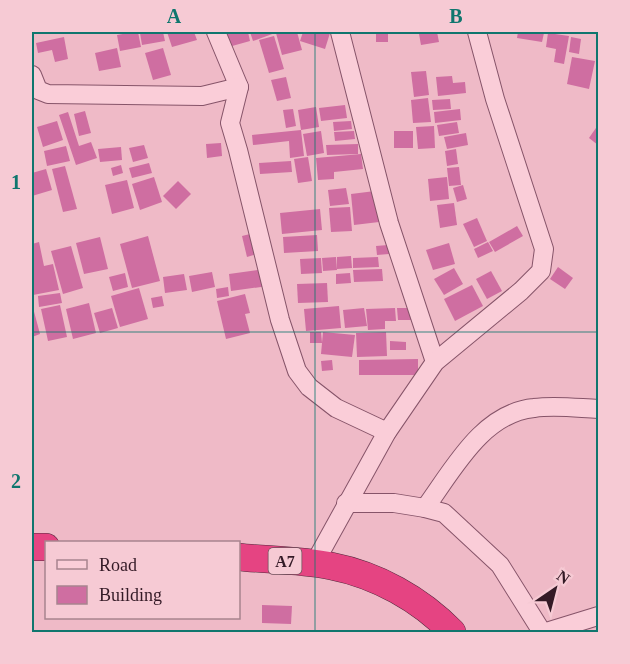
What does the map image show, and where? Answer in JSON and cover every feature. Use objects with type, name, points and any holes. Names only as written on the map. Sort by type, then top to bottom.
[{"type":"highway","name":"A7","points":[[240,557],[323,565],[378,580],[421,605],[452,633]]},
{"type":"street","points":[[216,32],[239,87],[230,123],[280,320],[297,371],[309,387],[336,408],[387,432]]},
{"type":"street","points":[[340,32],[389,223],[435,362]]},
{"type":"street","points":[[323,565],[346,503],[387,432],[435,362],[521,291],[541,271],[544,249],[495,99],[477,32]]},
{"type":"street","points":[[32,75],[38,90],[48,94],[202,96],[239,87]]},
{"type":"street","points":[[425,508],[479,435],[503,418],[531,408],[598,409]]},
{"type":"street","points":[[346,503],[394,503],[444,513],[500,565],[544,633],[598,616]]},
{"type":"building","points":[[138,32],[141,47],[120,51],[117,35]]},
{"type":"building","points":[[163,32],[165,41],[142,45],[140,33]]},
{"type":"building","points":[[167,32],[194,32],[197,40],[172,47]]},
{"type":"building","points":[[248,32],[250,41],[225,48],[222,35]]},
{"type":"building","points":[[250,32],[274,32],[275,33],[253,41]]},
{"type":"building","points":[[297,32],[302,50],[282,55],[276,33]]},
{"type":"building","points":[[303,32],[330,33],[325,49],[300,41]]},
{"type":"building","points":[[376,32],[388,32],[388,42],[376,42]]},
{"type":"building","points":[[437,32],[439,42],[421,45],[419,34]]},
{"type":"building","points":[[518,32],[544,33],[542,42],[517,38]]},
{"type":"building","points":[[548,33],[569,36],[564,64],[554,62],[556,49],[546,47]]},
{"type":"building","points":[[274,36],[284,69],[269,73],[259,40]]},
{"type":"building","points":[[64,37],[68,59],[55,62],[52,50],[38,53],[36,43]]},
{"type":"building","points":[[571,37],[581,39],[579,54],[569,52]]},
{"type":"building","points":[[117,48],[121,67],[99,71],[95,53]]},
{"type":"building","points":[[163,48],[171,75],[153,80],[145,53]]},
{"type":"building","points":[[572,57],[595,61],[589,89],[567,84]]},
{"type":"building","points":[[426,71],[429,95],[414,97],[411,72]]},
{"type":"building","points":[[452,76],[453,83],[465,82],[466,93],[438,96],[436,77]]},
{"type":"building","points":[[286,77],[291,98],[277,101],[271,80]]},
{"type":"building","points":[[428,98],[431,122],[413,123],[411,100]]},
{"type":"building","points":[[450,99],[451,109],[433,110],[432,100]]},
{"type":"building","points":[[345,105],[347,118],[321,121],[319,108]]},
{"type":"building","points":[[316,107],[319,127],[301,130],[298,110]]},
{"type":"building","points":[[293,109],[296,126],[286,128],[283,110]]},
{"type":"building","points":[[460,109],[461,120],[435,123],[434,112]]},
{"type":"building","points":[[85,111],[91,133],[79,136],[74,114]]},
{"type":"building","points":[[68,112],[79,146],[91,142],[97,158],[76,165],[59,115]]},
{"type":"building","points":[[57,121],[63,140],[43,147],[37,127]]},
{"type":"building","points":[[351,121],[352,129],[334,131],[333,122]]},
{"type":"building","points":[[457,122],[459,133],[439,136],[437,125]]},
{"type":"building","points":[[598,125],[598,145],[589,138]]},
{"type":"building","points":[[434,126],[435,148],[418,149],[416,127]]},
{"type":"building","points":[[301,130],[304,156],[290,158],[289,141],[253,145],[252,135]]},
{"type":"building","points":[[321,131],[324,153],[307,156],[303,134]]},
{"type":"building","points":[[354,131],[355,139],[335,141],[334,132]]},
{"type":"building","points":[[394,131],[413,131],[413,148],[394,148]]},
{"type":"building","points":[[466,133],[468,145],[447,149],[444,137]]},
{"type":"building","points":[[221,143],[222,156],[207,158],[206,144]]},
{"type":"building","points":[[358,144],[358,154],[327,155],[326,145]]},
{"type":"building","points":[[144,145],[148,158],[133,162],[129,148]]},
{"type":"building","points":[[66,146],[70,161],[47,166],[44,151]]},
{"type":"building","points":[[121,147],[122,160],[100,162],[98,149]]},
{"type":"building","points":[[456,149],[458,164],[447,166],[445,151]]},
{"type":"building","points":[[361,154],[363,169],[334,172],[334,179],[318,180],[316,158]]},
{"type":"building","points":[[308,157],[312,181],[298,183],[294,159]]},
{"type":"building","points":[[291,161],[292,172],[260,174],[259,163]]},
{"type":"building","points":[[149,163],[152,173],[132,178],[129,168]]},
{"type":"building","points":[[121,165],[123,173],[113,176],[111,168]]},
{"type":"building","points":[[65,166],[77,209],[63,212],[52,169]]},
{"type":"building","points":[[459,167],[461,185],[449,186],[447,168]]},
{"type":"building","points":[[46,169],[52,190],[32,196],[32,173]]},
{"type":"building","points":[[154,177],[162,202],[140,210],[132,184]]},
{"type":"building","points":[[447,177],[449,199],[430,201],[428,179]]},
{"type":"building","points":[[127,180],[134,208],[112,214],[105,185]]},
{"type":"building","points":[[178,181],[191,194],[176,209],[163,196]]},
{"type":"building","points":[[463,185],[467,199],[457,202],[453,188]]},
{"type":"building","points":[[346,188],[349,204],[330,206],[328,190]]},
{"type":"building","points":[[375,191],[379,222],[354,225],[351,194]]},
{"type":"building","points":[[454,203],[457,225],[440,228],[437,205]]},
{"type":"building","points":[[350,207],[352,231],[331,232],[329,208]]},
{"type":"building","points":[[320,209],[322,230],[282,234],[280,213]]},
{"type":"building","points":[[477,218],[487,241],[474,247],[463,224]]},
{"type":"building","points":[[517,226],[523,236],[495,252],[489,242]]},
{"type":"building","points":[[254,233],[260,253],[247,257],[242,236]]},
{"type":"building","points":[[317,235],[318,251],[284,253],[283,237]]},
{"type":"building","points":[[148,236],[160,281],[132,288],[120,244]]},
{"type":"building","points":[[100,237],[108,269],[84,274],[76,243]]},
{"type":"building","points":[[39,242],[44,266],[53,264],[59,290],[33,295],[32,244]]},
{"type":"building","points":[[488,242],[493,251],[478,258],[474,249]]},
{"type":"building","points":[[449,243],[455,264],[433,270],[426,250]]},
{"type":"building","points":[[388,245],[389,254],[377,255],[376,246]]},
{"type":"building","points":[[71,246],[83,288],[63,294],[51,251]]},
{"type":"building","points":[[351,256],[352,268],[337,269],[337,257]]},
{"type":"building","points":[[336,257],[337,270],[323,271],[322,258]]},
{"type":"building","points":[[378,257],[379,267],[353,268],[353,258]]},
{"type":"building","points":[[321,258],[322,273],[301,274],[300,259]]},
{"type":"building","points":[[558,267],[573,278],[565,289],[550,279]]},
{"type":"building","points":[[454,268],[463,284],[444,295],[434,279]]},
{"type":"building","points":[[266,269],[268,286],[231,291],[229,274]]},
{"type":"building","points":[[382,269],[383,281],[354,282],[353,270]]},
{"type":"building","points":[[491,271],[502,291],[487,299],[476,279]]},
{"type":"building","points":[[212,272],[215,287],[192,292],[189,276]]},
{"type":"building","points":[[125,273],[128,287],[113,291],[109,277]]},
{"type":"building","points":[[350,273],[351,283],[336,284],[336,274]]},
{"type":"building","points":[[184,274],[187,290],[165,293],[163,277]]},
{"type":"building","points":[[327,283],[328,302],[298,303],[297,284]]},
{"type":"building","points":[[472,285],[483,306],[455,321],[444,299]]},
{"type":"building","points":[[228,287],[229,296],[217,298],[216,289]]},
{"type":"building","points":[[139,288],[148,319],[120,327],[111,296]]},
{"type":"building","points":[[60,293],[62,303],[39,307],[38,296]]},
{"type":"building","points":[[245,294],[250,313],[245,314],[250,333],[226,339],[217,301]]},
{"type":"building","points":[[162,296],[164,306],[153,308],[151,298]]},
{"type":"building","points":[[89,303],[96,333],[73,339],[66,309]]},
{"type":"building","points":[[32,304],[40,334],[32,337]]},
{"type":"building","points":[[60,305],[67,337],[48,341],[41,309]]},
{"type":"building","points":[[339,306],[341,328],[306,331],[304,309]]},
{"type":"building","points":[[112,308],[118,328],[100,333],[94,313]]},
{"type":"building","points":[[364,308],[367,326],[345,328],[343,310]]},
{"type":"building","points":[[395,308],[396,321],[385,321],[385,329],[368,330],[366,309]]},
{"type":"building","points":[[397,308],[411,308],[411,320],[398,320]]},
{"type":"building","points":[[310,332],[321,332],[322,343],[310,343]]},
{"type":"building","points":[[323,332],[355,335],[352,357],[321,354]]},
{"type":"building","points":[[386,332],[387,356],[357,357],[356,333]]},
{"type":"building","points":[[390,341],[406,342],[406,350],[390,350]]},
{"type":"building","points":[[418,359],[418,375],[359,375],[359,360]]},
{"type":"building","points":[[332,360],[333,370],[322,371],[321,361]]},
{"type":"building","points":[[262,605],[292,606],[291,624],[262,623]]}]
